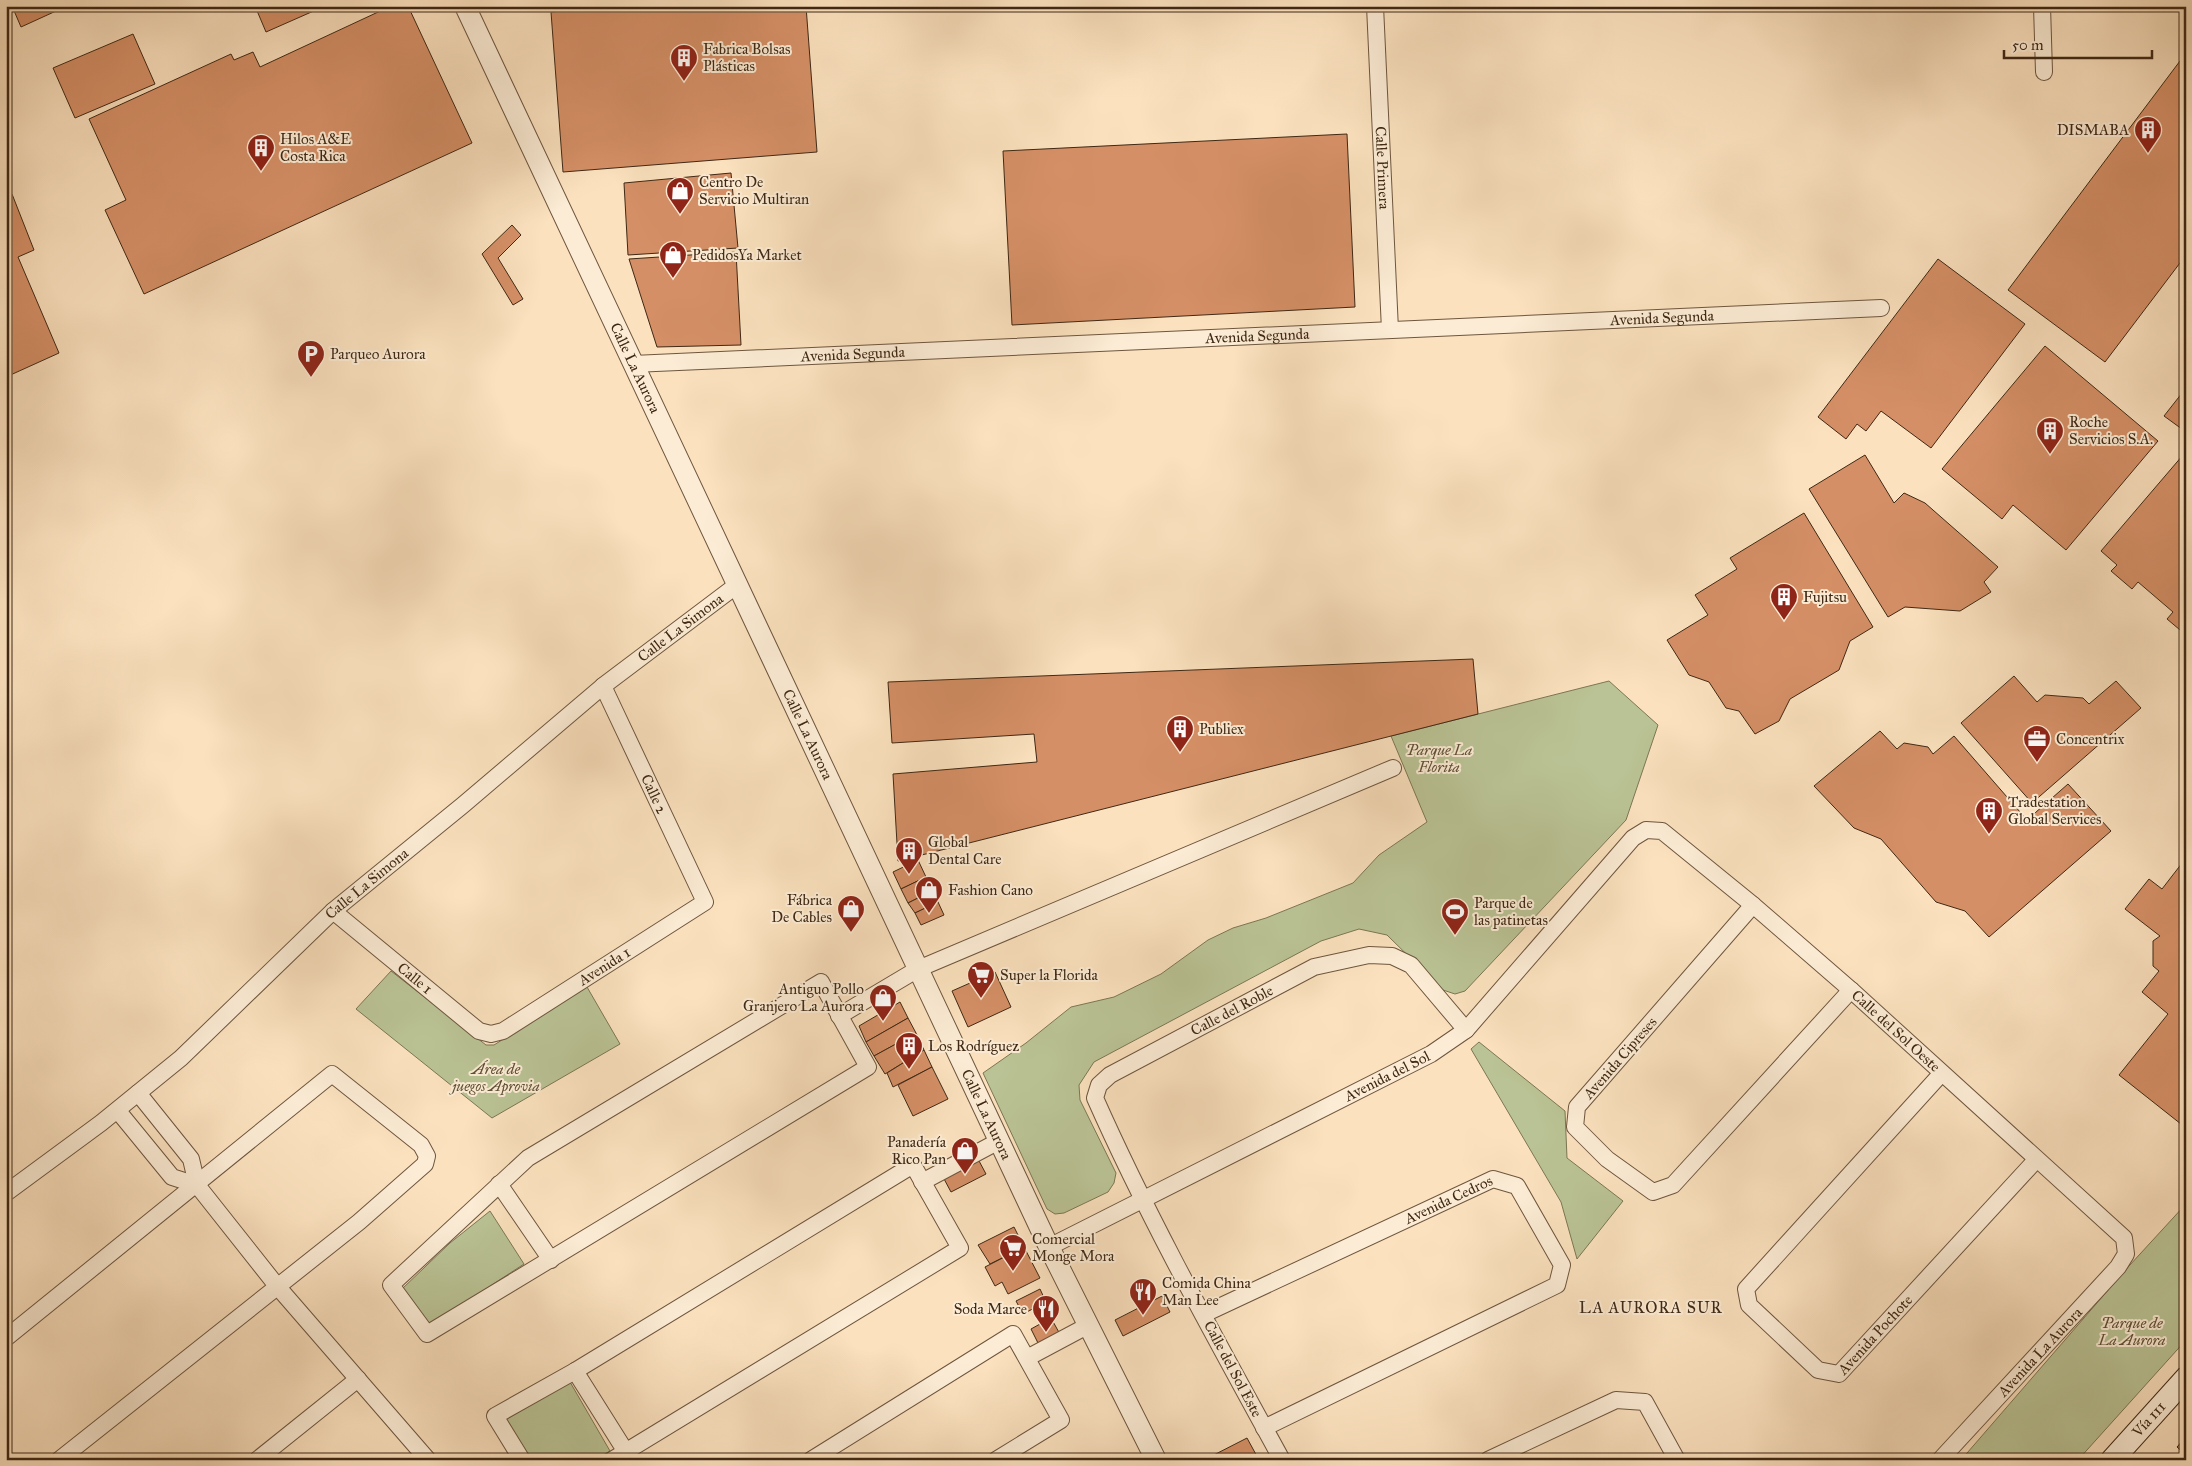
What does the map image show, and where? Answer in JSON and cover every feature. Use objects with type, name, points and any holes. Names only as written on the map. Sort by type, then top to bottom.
[{"type":"main road","name":"Vía 111","points":[[2112,1460],[2186,1378]]},
{"type":"street","name":"Calle La Aurora","points":[[465,6],[999,1141],[1088,1326],[1156,1460]]},
{"type":"street","name":"Calle Primera","points":[[1375,6],[1390,330]]},
{"type":"street","points":[[2042,6],[2044,72]]},
{"type":"street","name":"Avenida Segunda","points":[[633,364],[1881,308]]},
{"type":"street","name":"Calle La Simona","points":[[6,1192],[118,1110],[181,1058],[333,911],[463,805],[603,686],[737,585]]},
{"type":"street","name":"Calle 2","points":[[603,686],[706,902]]},
{"type":"street","points":[[839,1016],[918,969],[1393,768]]},
{"type":"street","name":"Avenida del Sol","points":[[1050,1247],[1431,1054],[1466,1030],[1633,838],[1646,830],[1662,831]]},
{"type":"street","name":"Calle del Sol Oeste","points":[[1662,831],[1753,905],[1851,990],[1941,1074],[2124,1238]]},
{"type":"street","name":"Avenida 1","points":[[503,1031],[706,902]]},
{"type":"street","name":"Avenida Cipreses","points":[[1753,905],[1577,1107],[1575,1127],[1607,1159],[1653,1192],[1673,1185],[1851,990]]},
{"type":"street","name":"Calle 1","points":[[333,911],[479,1031],[491,1034],[503,1031]]},
{"type":"street","name":"Calle del Roble","points":[[1143,1200],[1095,1098],[1099,1085],[1110,1075],[1277,986],[1314,967],[1369,954],[1392,956],[1411,965],[1466,1030]]},
{"type":"street","points":[[820,982],[839,1016],[868,1067],[551,1260],[427,1334],[391,1285],[528,1158],[820,982]]},
{"type":"street","points":[[6,1338],[332,1074],[421,1145],[427,1156],[425,1164],[359,1222],[59,1460]]},
{"type":"street","name":"Avenida Pochote","points":[[1941,1074],[1746,1290],[1748,1305],[1818,1370],[1839,1374],[2036,1160]]},
{"type":"street","points":[[138,1093],[191,1159],[197,1185],[277,1286],[428,1460]]},
{"type":"street","points":[[118,1110],[172,1178],[197,1185]]},
{"type":"street","points":[[922,1182],[999,1141]]},
{"type":"street","points":[[522,1460],[496,1416],[913,1165],[960,1248],[619,1456],[575,1370]]},
{"type":"street","name":"Avenida Cedros","points":[[1204,1314],[1493,1179],[1516,1186],[1562,1265],[1557,1285],[1264,1428]]},
{"type":"street","points":[[499,1184],[551,1260]]},
{"type":"street","name":"Calle del Sol Este","points":[[1143,1200],[1282,1460]]},
{"type":"street","name":"Avenida La Aurora","points":[[1940,1460],[2118,1267],[2126,1254],[2124,1238]]},
{"type":"street","points":[[1027,1358],[1088,1326]]},
{"type":"street","points":[[811,1460],[1013,1334],[1061,1420],[996,1460]]},
{"type":"street","points":[[257,1460],[358,1379]]},
{"type":"street","points":[[1488,1460],[1616,1400],[1645,1402],[1677,1460]]},
{"type":"green space","name":"Parque La Florita","points":[[1609,681],[1658,725],[1626,820],[1465,991],[1455,994],[1443,990],[1387,935],[1359,929],[1321,941],[1094,1062],[1079,1085],[1080,1100],[1116,1173],[1114,1183],[1108,1192],[1064,1213],[1055,1214],[1047,1209],[983,1073],[1026,1043],[1071,1007],[1114,997],[1161,974],[1208,940],[1233,928],[1266,918],[1353,883],[1379,855],[1427,822],[1391,736]]},
{"type":"green space","name":"Área de juegos Aprovia","points":[[391,971],[486,1045],[494,1045],[587,987],[620,1044],[492,1118],[356,1009]]},
{"type":"green space","points":[[1479,1042],[1565,1111],[1567,1158],[1623,1201],[1577,1259],[1561,1202],[1471,1049]]},
{"type":"green space","name":"Parque de La Aurora","points":[[2185,1205],[2186,1340],[2078,1460],[1961,1460],[2129,1266]]},
{"type":"green space","points":[[490,1211],[524,1264],[429,1326],[402,1289],[450,1243]]},
{"type":"green space","points":[[570,1382],[610,1451],[594,1460],[529,1460],[505,1420]]},
{"type":"building","points":[[12,6],[67,6],[21,27]]},
{"type":"building","points":[[255,6],[325,6],[266,32]]},
{"type":"building","name":"Hilos A&E Costa Rica","points":[[391,6],[408,6],[472,143],[144,294],[105,210],[126,200],[89,119],[231,54],[234,60],[253,52],[260,67]]},
{"type":"building","name":"Fabrica Bolsas Plásticas","points":[[621,6],[806,6],[817,152],[563,172],[551,12]]},
{"type":"building","points":[[133,34],[155,84],[75,118],[53,68]]},
{"type":"building","name":"DISMABA","points":[[2186,53],[2186,255],[2105,362],[2008,290]]},
{"type":"building","points":[[1347,134],[1355,307],[1012,325],[1003,151]]},
{"type":"building","name":"Centro De Servicio Multiran","points":[[731,173],[738,248],[628,255],[624,183]]},
{"type":"building","points":[[12,194],[34,250],[18,257],[59,353],[6,377],[6,197]]},
{"type":"building","points":[[512,225],[521,235],[498,258],[523,299],[513,305],[482,254]]},
{"type":"building","points":[[736,252],[741,345],[657,347],[629,259]]},
{"type":"building","points":[[1938,259],[2025,324],[1931,448],[1881,411],[1866,431],[1857,424],[1846,439],[1818,417]]},
{"type":"building","name":"Roche Servicios S.A.","points":[[2045,346],[2158,441],[2066,550],[2013,505],[2002,519],[1942,469]]},
{"type":"building","points":[[2186,388],[2186,432],[2164,416]]},
{"type":"building","points":[[1865,455],[1894,503],[1904,493],[1925,503],[1998,567],[1984,582],[1991,592],[1960,611],[1905,607],[1888,617],[1809,489]]},
{"type":"building","points":[[2183,455],[2186,457],[2186,635],[2167,619],[2173,612],[2138,582],[2132,589],[2111,571],[2117,565],[2101,551]]},
{"type":"building","name":"Fujitsu","points":[[1804,513],[1873,627],[1850,641],[1839,670],[1790,699],[1779,721],[1755,734],[1739,711],[1726,708],[1709,682],[1689,675],[1667,640],[1708,615],[1695,595],[1737,569],[1730,558]]},
{"type":"building","name":"Publiex","points":[[1473,659],[1478,714],[898,861],[893,774],[1037,762],[1034,734],[892,743],[888,682]]},
{"type":"building","name":"Concentrix","points":[[2014,676],[2037,702],[2045,695],[2083,698],[2089,704],[2116,681],[2141,708],[2032,803],[1961,723]]},
{"type":"building","name":"Tradestation Global Services","points":[[1880,731],[1897,749],[1904,743],[1928,747],[1933,754],[1954,736],[2027,820],[2068,784],[2111,831],[1989,937],[1965,911],[1936,902],[1881,839],[1854,828],[1814,786]]},
{"type":"building","points":[[2186,858],[2186,1128],[2119,1075],[2168,1014],[2142,992],[2159,971],[2153,966],[2153,941],[2160,936],[2125,909],[2149,879],[2162,889]]},
{"type":"building","name":"Global Dental Care","points":[[918,860],[926,877],[901,889],[893,872]]},
{"type":"building","points":[[926,877],[932,891],[908,903],[901,889]]},
{"type":"building","points":[[932,891],[938,902],[915,913],[908,903]]},
{"type":"building","name":"Fashion Cano","points":[[938,902],[944,915],[921,925],[915,913]]},
{"type":"building","name":"Super la Florida","points":[[995,972],[1011,1007],[968,1027],[952,991]]},
{"type":"building","name":"Antiguo Pollo Granjero La Aurora","points":[[900,1002],[908,1018],[866,1042],[859,1026]]},
{"type":"building","points":[[908,1018],[916,1033],[874,1056],[866,1042]]},
{"type":"building","points":[[916,1033],[924,1050],[885,1074],[874,1056]]},
{"type":"building","name":"Los Rodríguez","points":[[924,1050],[932,1067],[893,1087],[887,1073]]},
{"type":"building","points":[[932,1067],[948,1099],[913,1116],[898,1085]]},
{"type":"building","name":"Panadería Rico Pan","points":[[978,1159],[986,1174],[951,1192],[943,1177]]},
{"type":"building","points":[[1014,1227],[1024,1247],[990,1264],[978,1245]]},
{"type":"building","name":"Comercial Monge Mora","points":[[1024,1247],[1040,1278],[1008,1294],[1002,1282],[995,1286],[985,1267]]},
{"type":"building","points":[[1040,1289],[1046,1302],[1023,1314],[1016,1301]]},
{"type":"building","name":"Comida China Man Lee","points":[[1162,1296],[1170,1312],[1123,1336],[1115,1320]]},
{"type":"building","name":"Soda Marce","points":[[1051,1318],[1061,1336],[1040,1347],[1031,1329]]},
{"type":"building","points":[[1247,1438],[1259,1460],[1204,1460]]},
{"type":"building","points":[[2186,1438],[2186,1455],[2177,1447]]},
{"type":"place","name":"Fabrica Bolsas Plásticas","points":[[684,82]]},
{"type":"place","name":"DISMABA","points":[[2148,154]]},
{"type":"place","name":"Hilos A&E Costa Rica","points":[[261,172]]},
{"type":"place","name":"Centro De Servicio Multiran","points":[[680,215]]},
{"type":"place","name":"PedidosYa Market","points":[[673,279]]},
{"type":"place","name":"Parqueo Aurora","points":[[311,378]]},
{"type":"place","name":"Roche Servicios S.A.","points":[[2050,455]]},
{"type":"place","name":"Fujitsu","points":[[1784,621]]},
{"type":"place","name":"Publiex","points":[[1180,753]]},
{"type":"place","name":"Concentrix","points":[[2037,763]]},
{"type":"place","name":"Tradestation Global Services","points":[[1989,835]]},
{"type":"place","name":"Global Dental Care","points":[[909,875]]},
{"type":"place","name":"Fashion Cano","points":[[929,914]]},
{"type":"place","name":"Fábrica De Cables","points":[[851,933]]},
{"type":"place","name":"Parque de las patinetas","points":[[1455,936]]},
{"type":"place","name":"Super la Florida","points":[[981,999]]},
{"type":"place","name":"Antiguo Pollo Granjero La Aurora","points":[[883,1022]]},
{"type":"place","name":"Los Rodríguez","points":[[909,1070]]},
{"type":"place","name":"Panadería Rico Pan","points":[[965,1175]]},
{"type":"place","name":"Comercial Monge Mora","points":[[1013,1272]]},
{"type":"place","name":"Comida China Man Lee","points":[[1143,1316]]},
{"type":"place","name":"Soda Marce","points":[[1046,1333]]},
{"type":"district","name":"LA AURORA SUR","points":[[1651,1307]]}]
